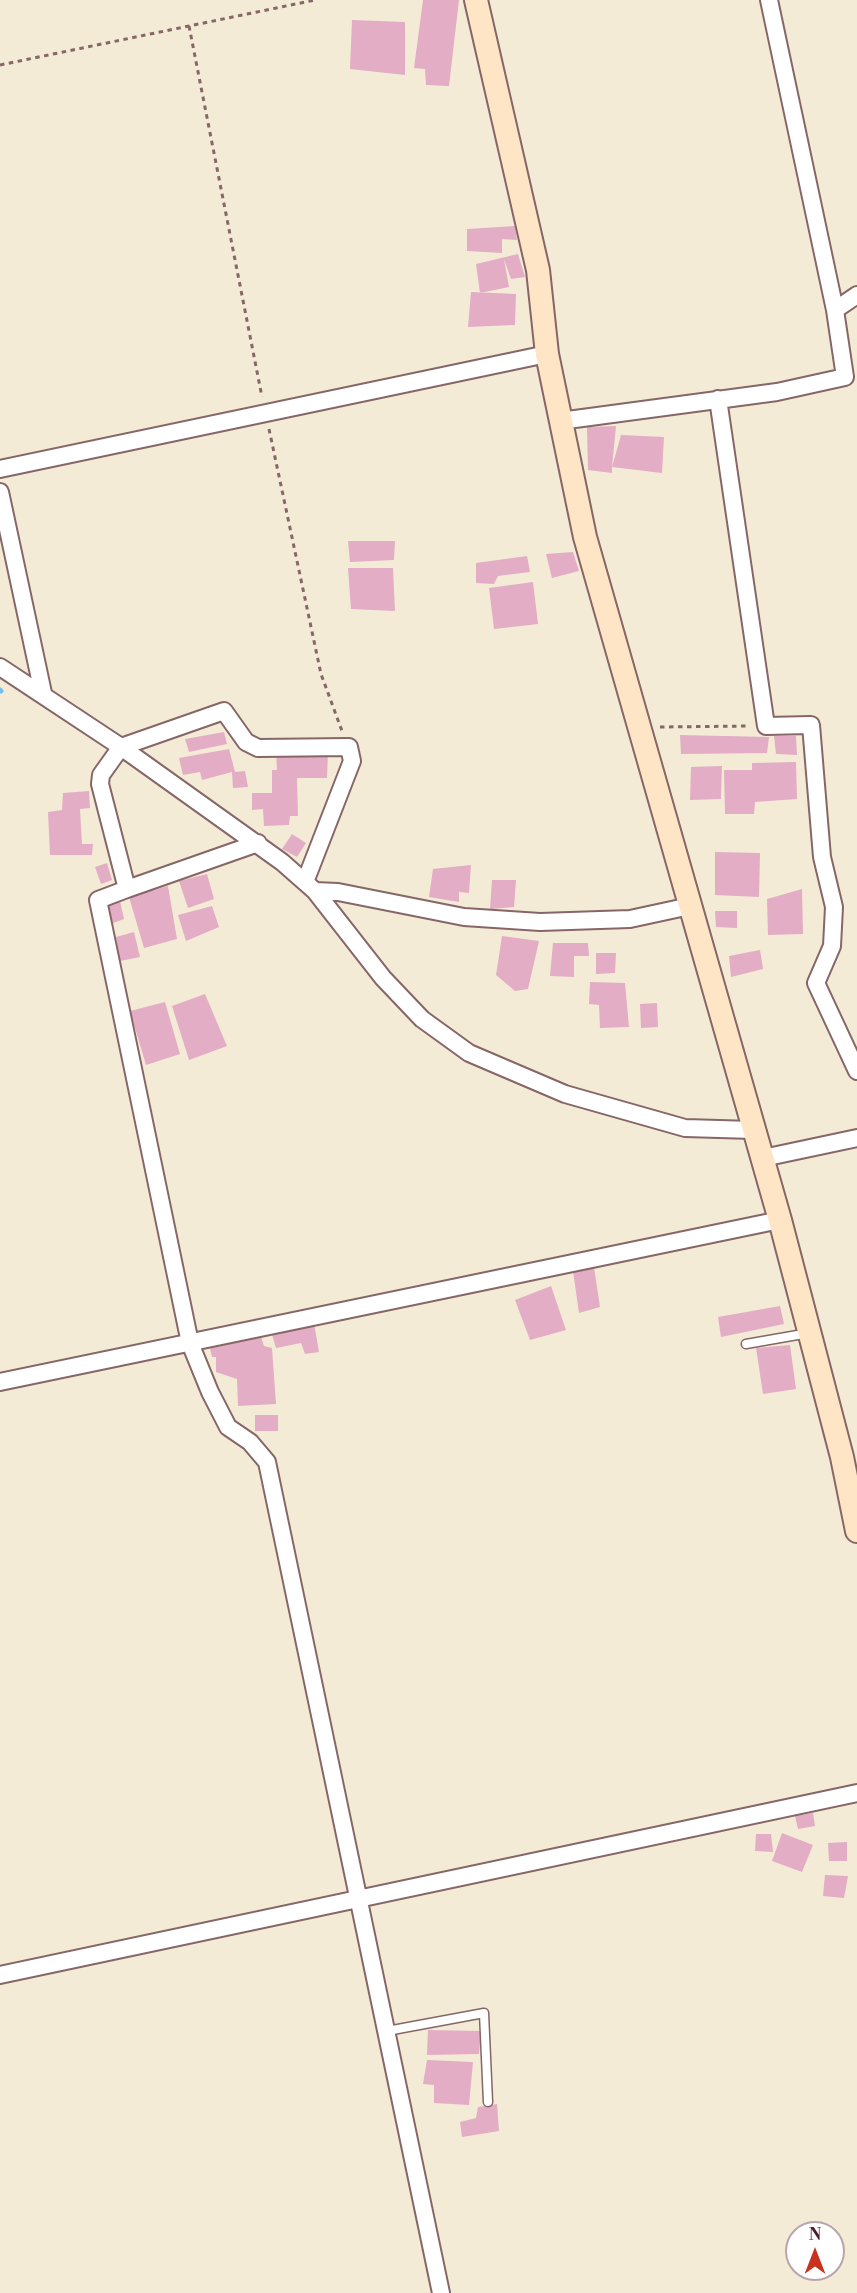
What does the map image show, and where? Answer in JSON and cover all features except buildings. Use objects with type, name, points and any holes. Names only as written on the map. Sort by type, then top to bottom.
[{"type":"street","points":[[476,0],[538,270],[547,354],[585,537],[780,1220],[842,1457],[857,1531]]},
{"type":"street","points":[[560,421],[777,392],[845,377],[835,310],[769,0]]},
{"type":"street","points":[[835,310],[857,295]]},
{"type":"street","points":[[0,469],[547,354]]},
{"type":"street","points":[[718,399],[766,726],[811,725],[822,857],[834,907],[832,946],[816,983],[857,1071]]},
{"type":"street","points":[[0,492],[43,693]]},
{"type":"street","points":[[0,667],[43,693],[258,843],[310,886],[383,978],[422,1019],[469,1053],[566,1094],[685,1128],[753,1130]]},
{"type":"street","points":[[127,888],[100,784],[101,775],[121,747],[224,711],[246,742],[258,748],[349,747],[352,761],[310,886]]},
{"type":"street","points":[[258,843],[98,900],[190,1343],[210,1392],[228,1427],[250,1442],[267,1462],[441,2293]]},
{"type":"street","points":[[310,886],[464,917],[540,922],[630,919],[690,906]]},
{"type":"street","points":[[763,1158],[857,1138]]},
{"type":"street","points":[[0,1382],[780,1220]]},
{"type":"street","points":[[0,1975],[857,1793]]},
{"type":"lane","points":[[746,1344],[810,1333]]},
{"type":"lane","points":[[387,2031],[484,2013],[488,2102]]},
{"type":"path","points":[[0,65],[315,0]]},
{"type":"path","points":[[189,26],[265,413],[321,674],[330,703],[349,747]]},
{"type":"path","points":[[639,727],[766,726]]}]
